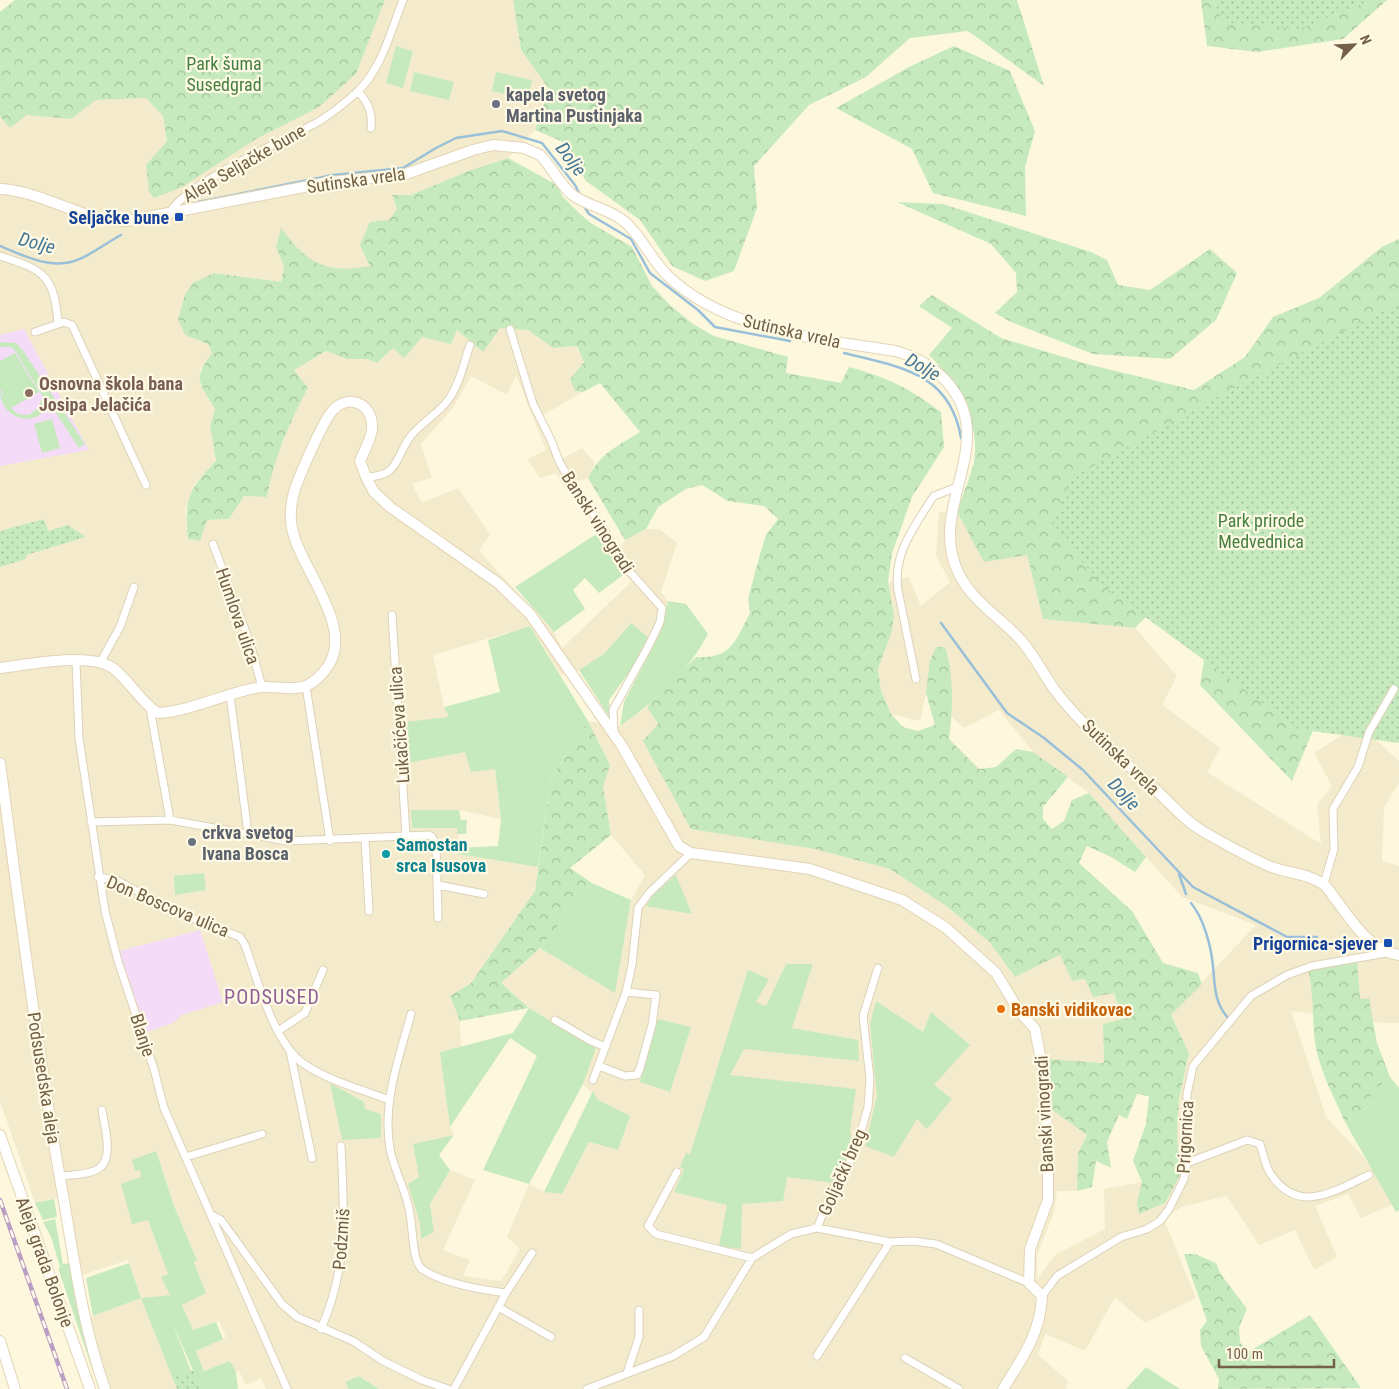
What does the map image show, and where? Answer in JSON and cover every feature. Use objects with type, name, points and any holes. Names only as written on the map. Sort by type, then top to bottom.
[{"type":"street","name":"Aleja Seljačke bune","points":[[0,189],[12,190],[104,220],[127,220],[170,213],[177,201],[198,187],[320,121],[358,91],[372,74],[403,0]]},
{"type":"street","points":[[358,91],[368,103],[372,116],[371,128]]},
{"type":"street","name":"Sutinska vrela","points":[[170,213],[330,182],[403,175],[473,150],[502,145],[524,148],[540,155],[575,197],[611,212],[625,222],[668,276],[703,301],[728,314],[764,328],[902,353],[914,357],[934,371],[956,393],[966,417],[969,438],[950,521],[949,543],[959,575],[976,597],[1018,636],[1067,704],[1107,746],[1196,826],[1270,867],[1324,884]]},
{"type":"street","points":[[0,256],[26,264],[44,276],[56,299],[58,323]]},
{"type":"street","points":[[35,332],[58,323],[64,322],[72,325],[146,485]]},
{"type":"street","name":"Banski vinogradi","points":[[510,329],[532,404],[551,440],[559,461],[569,479],[605,531],[622,563],[662,608],[660,622],[648,648],[613,710],[614,733]]},
{"type":"street","points":[[366,477],[378,477],[390,472],[411,436],[446,404],[459,380],[470,345]]},
{"type":"street","points":[[0,668],[76,660],[100,661],[114,668],[150,708],[158,712],[166,712],[262,687],[306,686],[322,674],[330,663],[336,634],[331,616],[294,536],[290,514],[294,491],[332,410],[348,401],[357,401],[366,408],[371,417],[371,435],[360,461],[374,492],[390,508],[498,582],[530,614],[614,733],[648,787],[679,846],[691,854],[649,893],[638,908],[632,964],[626,992],[593,1080]]},
{"type":"street","points":[[916,679],[898,590],[896,576],[898,561],[907,539],[934,496],[957,487]]},
{"type":"street","name":"Humlova ulica","points":[[213,544],[250,643],[262,687]]},
{"type":"street","points":[[100,661],[120,627],[134,587]]},
{"type":"street","name":"Lukačićeva ulica","points":[[392,615],[406,835]]},
{"type":"street","name":"Blanje","points":[[76,660],[79,738],[98,877],[118,961],[154,1069],[164,1108],[286,1389]]},
{"type":"street","points":[[306,686],[330,841]]},
{"type":"street","points":[[1394,689],[1369,732],[1358,767],[1332,808],[1334,850],[1324,884],[1363,935],[1386,953],[1399,955]]},
{"type":"street","points":[[230,695],[248,833]]},
{"type":"street","points":[[150,708],[170,820]]},
{"type":"street","name":"Podsusedska aleja","points":[[0,763],[31,995],[59,1176],[82,1307],[89,1339],[105,1389]]},
{"type":"street","points":[[91,822],[170,820],[287,841],[330,841],[406,835],[432,837],[436,845],[438,918]]},
{"type":"street","points":[[365,839],[369,911]]},
{"type":"street","name":"Banski vinogradi","points":[[691,854],[810,869],[894,896],[918,908],[945,927],[996,973],[1019,1011],[1035,1029],[1043,1071],[1048,1145],[1048,1200],[1030,1249],[1029,1283]]},
{"type":"street","name":"Don Boscova ulica","points":[[98,877],[116,880],[179,913],[240,937],[245,945],[267,1006],[278,1031],[290,1051],[303,1064],[332,1079],[389,1100]]},
{"type":"street","points":[[438,885],[484,894]]},
{"type":"street","name":"Prigornica","points":[[1042,1296],[1057,1276],[1121,1237],[1148,1229],[1160,1221],[1169,1209],[1184,1179],[1187,1163],[1187,1094],[1193,1066],[1251,996],[1287,975],[1312,966],[1386,953]]},
{"type":"street","name":"Goljački breg","points":[[817,1228],[835,1185],[850,1162],[868,1107],[870,1079],[863,1016],[878,968]]},
{"type":"street","points":[[278,1031],[305,1013],[323,970]]},
{"type":"street","points":[[599,1066],[625,1076],[637,1075],[640,1068],[652,1025],[656,995],[626,992]]},
{"type":"street","points":[[411,1014],[389,1100],[390,1148],[410,1212],[416,1260],[421,1269],[455,1283],[506,1293]]},
{"type":"street","points":[[555,1020],[591,1041],[606,1046]]},
{"type":"street","points":[[290,1051],[312,1158]]},
{"type":"street","points":[[59,1176],[97,1170],[106,1160],[107,1143],[102,1110]]},
{"type":"street","points":[[186,1157],[262,1134]]},
{"type":"street","name":"Aleja grada Bolonje","points":[[0,1135],[90,1389]]},
{"type":"street","points":[[1187,1163],[1247,1140],[1260,1144],[1270,1172],[1288,1193],[1309,1198],[1335,1191],[1369,1175]]},
{"type":"street","name":"Podzmiš","points":[[321,1328],[334,1301],[343,1251],[341,1146]]},
{"type":"street","points":[[677,1172],[648,1226],[656,1234],[752,1258]]},
{"type":"street","points":[[212,1215],[221,1220],[282,1304],[297,1317],[353,1341],[384,1361],[422,1380],[448,1389]]},
{"type":"street","name":"Goljački breg","points":[[587,1389],[673,1356],[704,1337],[752,1258],[791,1234],[817,1228],[890,1242],[913,1241],[936,1244],[1029,1283]]},
{"type":"street","points":[[817,1356],[890,1242]]},
{"type":"street","points":[[454,1389],[500,1308],[506,1293],[532,1253]]},
{"type":"street","points":[[1003,1389],[1033,1340],[1042,1312],[1042,1296],[1029,1283]]},
{"type":"street","points":[[500,1308],[551,1337]]},
{"type":"street","points":[[627,1373],[639,1337],[639,1310]]},
{"type":"street","points":[[0,1341],[15,1389]]},
{"type":"street","points":[[905,1358],[959,1389]]},
{"type":"shaded area","points":[[385,0],[513,0],[521,50],[547,87],[535,130],[508,158],[468,171],[411,195],[392,195],[397,209],[389,220],[370,266],[346,270],[318,265],[299,252],[281,228],[276,247],[284,266],[281,282],[214,273],[185,335],[208,344],[212,353],[200,370],[200,384],[215,409],[210,426],[216,461],[194,485],[185,509],[188,539],[207,520],[229,519],[244,496],[267,497],[271,475],[292,417],[308,388],[294,370],[326,351],[347,359],[367,359],[377,363],[393,348],[422,337],[457,330],[500,328],[528,330],[553,348],[577,346],[584,362],[575,391],[583,392],[543,415],[563,458],[582,448],[595,463],[588,478],[564,487],[556,473],[540,478],[527,459],[546,450],[516,375],[507,395],[471,376],[453,408],[421,444],[432,478],[412,484],[422,503],[458,488],[490,534],[479,551],[554,632],[562,648],[631,582],[614,557],[625,540],[646,529],[659,529],[677,543],[661,592],[668,601],[661,631],[649,638],[630,623],[604,654],[579,670],[561,675],[530,626],[433,655],[444,707],[466,752],[495,769],[501,819],[459,810],[458,854],[538,867],[535,891],[471,983],[450,996],[460,1021],[461,1046],[440,1052],[450,1127],[454,1135],[413,1144],[419,1177],[409,1184],[420,1223],[434,1232],[430,1204],[450,1170],[475,1180],[443,1250],[470,1260],[463,1276],[501,1281],[520,1249],[507,1237],[529,1184],[544,1192],[562,1194],[589,1142],[618,1150],[629,1116],[597,1099],[583,1084],[595,1048],[529,1008],[501,983],[540,948],[615,992],[631,900],[645,875],[611,835],[603,787],[610,765],[588,721],[620,726],[647,707],[658,724],[815,849],[890,869],[949,908],[990,943],[1015,977],[1061,955],[1072,981],[1085,979],[1114,993],[1122,1019],[1103,1024],[1104,1064],[1047,1059],[1051,1109],[1087,1135],[1078,1153],[1077,1191],[1057,1191],[1054,1212],[1037,1256],[1037,1279],[1055,1255],[1105,1229],[1104,1189],[1142,1182],[1137,1202],[1180,1175],[1177,1134],[1179,1099],[1189,1053],[1171,1015],[1256,925],[1182,897],[1089,793],[1033,752],[999,710],[964,728],[926,693],[920,721],[891,714],[881,691],[878,669],[892,631],[894,615],[888,582],[909,577],[921,606],[950,582],[936,556],[939,512],[957,512],[1027,554],[1043,619],[1135,628],[1177,676],[1162,705],[1220,748],[1207,772],[1321,844],[1317,805],[1332,786],[1314,753],[1359,724],[1399,761],[1399,783],[1384,807],[1382,861],[1399,866],[1399,1023],[1382,1023],[1291,1011],[1326,1117],[1361,1154],[1396,1203],[1361,1218],[1348,1194],[1315,1206],[1337,1257],[1314,1270],[1295,1230],[1259,1245],[1227,1196],[1181,1207],[1164,1219],[1196,1298],[1145,1323],[1115,1297],[1085,1351],[1045,1334],[1038,1355],[1068,1381],[1066,1389],[463,1389],[447,1386],[444,1389],[379,1389],[359,1376],[345,1382],[349,1389],[266,1389],[261,1378],[246,1385],[239,1371],[236,1372],[230,1361],[204,1371],[196,1350],[226,1337],[219,1321],[193,1330],[182,1304],[206,1293],[194,1262],[197,1260],[174,1206],[164,1174],[125,1193],[132,1223],[148,1220],[168,1274],[170,1295],[141,1298],[128,1260],[82,1275],[66,1196],[35,1203],[0,1101],[0,116],[10,128],[27,115],[71,119],[96,100],[146,98],[163,116],[167,141],[146,165],[256,139],[319,106],[356,74]]},
{"type":"shaded area","name":"Osnovna škola bana Josipa Jelačića","points":[[24,329],[89,450],[0,466],[0,335]]},
{"type":"shaded area","points":[[200,930],[223,1002],[182,1015],[173,1023],[147,1032],[119,951]]},
{"type":"shaded area","points":[[141,1298],[177,1389],[108,1389],[90,1317]]},
{"type":"green space","name":"Park šuma Susedgrad","points":[[15,0],[385,0],[356,74],[319,107],[256,139],[182,187],[154,198],[149,192],[146,165],[167,141],[163,116],[146,98],[96,100],[71,119],[27,115],[10,128],[0,116],[0,12]]},
{"type":"green space","points":[[513,0],[1017,0],[1044,86],[968,31],[910,38],[866,77],[809,105],[754,166],[757,208],[734,271],[705,281],[672,266],[640,220],[586,181],[561,141],[535,130],[549,89],[521,50]]},
{"type":"green space","points":[[1201,0],[1387,0],[1343,39],[1257,52],[1207,46]]},
{"type":"green space","points":[[1214,0],[1372,0],[1300,29],[1223,22]]},
{"type":"green space","points":[[396,46],[413,51],[403,88],[386,83]]},
{"type":"green space","points":[[954,46],[1010,71],[1035,131],[1025,167],[1026,216],[933,193],[912,149],[836,108],[911,66]]},
{"type":"green space","points":[[414,72],[454,82],[449,100],[410,91]]},
{"type":"green space","points":[[496,72],[532,80],[528,99],[492,91]]},
{"type":"green space","points":[[508,158],[557,185],[563,197],[591,223],[632,247],[652,286],[671,306],[693,324],[714,336],[788,357],[786,373],[841,383],[849,367],[876,375],[898,385],[919,396],[941,412],[944,447],[912,497],[892,553],[888,582],[894,615],[892,631],[878,669],[881,691],[891,714],[903,727],[918,731],[935,725],[926,693],[930,661],[936,647],[945,647],[950,668],[952,692],[949,739],[979,769],[996,767],[1016,749],[1033,752],[1068,777],[1043,807],[1043,819],[1052,829],[1064,821],[1072,800],[1089,793],[1146,857],[1135,872],[1111,857],[1087,846],[1079,863],[1132,911],[1163,963],[1198,973],[1202,984],[1171,1015],[1189,1053],[1179,1099],[1177,1134],[1180,1175],[1165,1203],[1139,1214],[1137,1202],[1142,1182],[1133,1161],[1146,1124],[1149,1096],[1137,1094],[1127,1119],[1119,1115],[1107,1142],[1111,1168],[1096,1161],[1092,1187],[1077,1191],[1078,1153],[1087,1135],[1051,1109],[1047,1059],[1104,1063],[1103,1024],[1122,1019],[1114,993],[1093,997],[1085,979],[1072,981],[1060,955],[1015,977],[990,943],[949,908],[890,869],[815,849],[691,829],[643,741],[658,724],[647,707],[696,657],[718,655],[736,640],[750,613],[748,599],[766,535],[778,519],[764,506],[728,501],[702,485],[686,489],[658,507],[646,529],[625,540],[588,478],[604,456],[640,432],[600,383],[583,392],[575,391],[570,379],[584,362],[577,346],[553,348],[528,330],[500,328],[483,352],[457,330],[451,344],[422,337],[404,358],[393,348],[377,363],[367,359],[347,359],[326,351],[294,370],[308,388],[283,441],[267,497],[244,496],[229,519],[207,520],[200,541],[188,539],[187,513],[190,496],[199,480],[216,461],[210,426],[215,409],[200,381],[202,369],[212,353],[208,344],[185,335],[178,319],[185,295],[193,283],[214,273],[281,282],[284,266],[276,247],[281,228],[300,250],[318,264],[340,268],[370,266],[360,245],[370,222],[389,220],[397,209],[392,195],[411,195],[468,171]]},
{"type":"green space","points":[[897,202],[943,204],[1091,252],[1107,260],[1118,285],[1150,290],[1210,249],[1237,273],[1216,320],[1170,359],[1093,354],[1011,322],[995,313],[1017,292],[1016,273],[991,244]]},
{"type":"green space","name":"Park prirode Medvednica","points":[[1399,239],[1399,643],[1361,615],[1292,781],[1200,685],[1207,641],[1210,553],[1135,628],[1043,619],[1027,555],[984,562],[957,512],[971,474],[974,459],[975,439],[972,425],[956,387],[929,355],[952,328],[919,306],[932,295],[1001,338],[1087,364],[1194,390],[1245,357],[1273,317],[1319,298],[1382,247]]},
{"type":"green space","name":"Park prirode Medvednica","points":[[1399,303],[1399,743],[1298,729],[1103,586],[1052,526],[1070,479],[1245,382]]},
{"type":"green space","points":[[0,342],[16,343],[22,349],[85,444],[79,448],[48,401],[44,410],[38,416],[30,419],[13,415],[7,409],[2,401],[0,391],[6,399],[0,389],[0,361],[15,353],[39,392],[11,408],[18,414],[29,415],[38,408],[43,397],[14,349],[0,347]]},
{"type":"green space","points":[[52,419],[60,448],[42,453],[34,424]]},
{"type":"green space","points":[[44,519],[48,531],[68,525],[86,537],[26,555],[26,559],[0,567],[0,531]]},
{"type":"green space","points":[[601,531],[614,557],[627,572],[599,593],[585,578],[573,590],[585,609],[554,632],[515,587]]},
{"type":"green space","points":[[668,601],[686,604],[708,634],[691,661],[670,685],[646,707],[620,726],[624,702],[661,631]]},
{"type":"green space","points":[[631,623],[649,638],[633,667],[609,700],[610,718],[579,670],[604,654]]},
{"type":"green space","points":[[530,626],[588,721],[551,778],[538,867],[458,854],[458,848],[498,846],[501,819],[495,769],[471,772],[465,752],[407,763],[405,722],[449,717],[444,707],[500,692],[488,640]]},
{"type":"green space","points":[[588,721],[610,765],[603,787],[611,835],[570,868],[592,883],[540,948],[501,983],[529,1008],[460,1021],[450,996],[471,983],[535,891],[551,778]]},
{"type":"green space","points":[[411,810],[459,810],[461,820],[467,820],[466,834],[457,834],[457,828],[412,828]]},
{"type":"green space","points":[[204,873],[206,890],[175,895],[174,876]]},
{"type":"green space","points":[[676,875],[692,914],[646,906],[654,894]]},
{"type":"green space","points":[[592,883],[631,900],[615,993],[540,948]]},
{"type":"green space","points":[[1357,961],[1360,999],[1369,998],[1377,1043],[1390,1077],[1370,1094],[1374,1102],[1345,1122],[1327,1083],[1317,1052],[1308,969]]},
{"type":"green space","points":[[786,964],[813,964],[792,1028],[858,1040],[859,1061],[744,1049],[730,1075],[856,1089],[850,1130],[853,1148],[833,1183],[787,1177],[783,1201],[742,1204],[741,1249],[719,1246],[727,1205],[674,1192],[684,1170],[680,1167],[686,1153],[690,1154],[748,970],[769,979],[756,1002],[766,1006]]},
{"type":"green space","points":[[876,1001],[923,1032],[931,1012],[970,1045],[934,1085],[952,1099],[927,1129],[917,1119],[894,1157],[865,1146],[877,1096],[870,1024]]},
{"type":"green space","points":[[529,1008],[596,1048],[583,1084],[529,1184],[483,1170],[537,1056],[510,1038],[450,1127],[440,1052],[513,1033]]},
{"type":"green space","points":[[658,1019],[691,1027],[670,1092],[640,1082]]},
{"type":"green space","points":[[1390,1077],[1399,1088],[1399,1210],[1396,1212],[1345,1122],[1374,1102],[1370,1094]]},
{"type":"green space","points":[[330,1083],[364,1102],[365,1109],[381,1114],[381,1138],[342,1140]]},
{"type":"green space","points":[[593,1091],[597,1099],[630,1116],[618,1150],[589,1142],[562,1194],[544,1192]]},
{"type":"green space","points":[[454,1135],[439,1155],[450,1170],[430,1204],[434,1232],[421,1239],[420,1223],[408,1184],[419,1177],[413,1144]]},
{"type":"green space","points":[[156,1151],[174,1206],[197,1260],[194,1262],[206,1293],[182,1305],[193,1330],[216,1322],[223,1339],[196,1351],[204,1371],[230,1361],[236,1372],[238,1389],[201,1389],[172,1322],[191,1371],[172,1377],[141,1298],[170,1295],[161,1277],[168,1274],[148,1220],[132,1224],[121,1184],[141,1177],[140,1170],[135,1171],[132,1160]]},
{"type":"green space","points":[[54,1199],[57,1217],[43,1220],[35,1203]]},
{"type":"green space","points":[[55,1219],[63,1264],[70,1263],[84,1334],[101,1389],[99,1389],[58,1268],[60,1267],[51,1237],[43,1222]]},
{"type":"green space","points":[[1184,1254],[1195,1254],[1216,1263],[1220,1273],[1247,1309],[1239,1327],[1240,1343],[1250,1351],[1310,1315],[1361,1388],[1218,1389],[1219,1379],[1201,1346],[1200,1330],[1207,1321]]},
{"type":"green space","points":[[129,1263],[141,1298],[93,1316],[86,1278]]},
{"type":"green space","points":[[1146,1367],[1180,1389],[1126,1389]]},
{"type":"green space","points":[[193,1370],[201,1389],[177,1389],[172,1377]]},
{"type":"green space","points":[[359,1376],[379,1389],[349,1389],[345,1382]]},
{"type":"waterway","name":"Dolje","points":[[198,202],[333,175],[403,168],[456,138],[502,131],[542,143],[575,185],[581,197]]},
{"type":"waterway","name":"Dolje","points":[[583,205],[589,214],[631,239],[650,273],[698,310],[715,327],[790,341]]},
{"type":"waterway","name":"Dolje","points":[[0,246],[40,261],[65,263],[87,256],[121,235]]},
{"type":"waterway","name":"Dolje","points":[[844,353],[902,369],[919,376],[934,386],[946,399],[955,416],[961,438]]},
{"type":"waterway","name":"Dolje","points":[[941,623],[1007,713],[1044,738],[1083,770],[1193,887],[1287,937],[1317,937]]},
{"type":"waterway","points":[[1179,874],[1186,894]]},
{"type":"waterway","points":[[1191,903],[1200,917],[1209,941],[1216,994],[1220,1006],[1228,1018]]},
{"type":"railway","points":[[0,1200],[67,1389]]},
{"type":"place","name":"kapela svetog Martina Pustinjaka","points":[[496,104]]},
{"type":"place","name":"Seljačke bune","points":[[179,217]]},
{"type":"place","name":"Osnovna škola bana Josipa Jelačića","points":[[29,393]]},
{"type":"place","name":"crkva svetog Ivana Bosca","points":[[192,842]]},
{"type":"place","name":"Samostan srca Isusova","points":[[386,854]]},
{"type":"place","name":"Prigornica-sjever","points":[[1388,943]]},
{"type":"place","name":"Banski vidikovac","points":[[1001,1009]]},
{"type":"district","name":"PODSUSED","points":[[272,997]]}]
